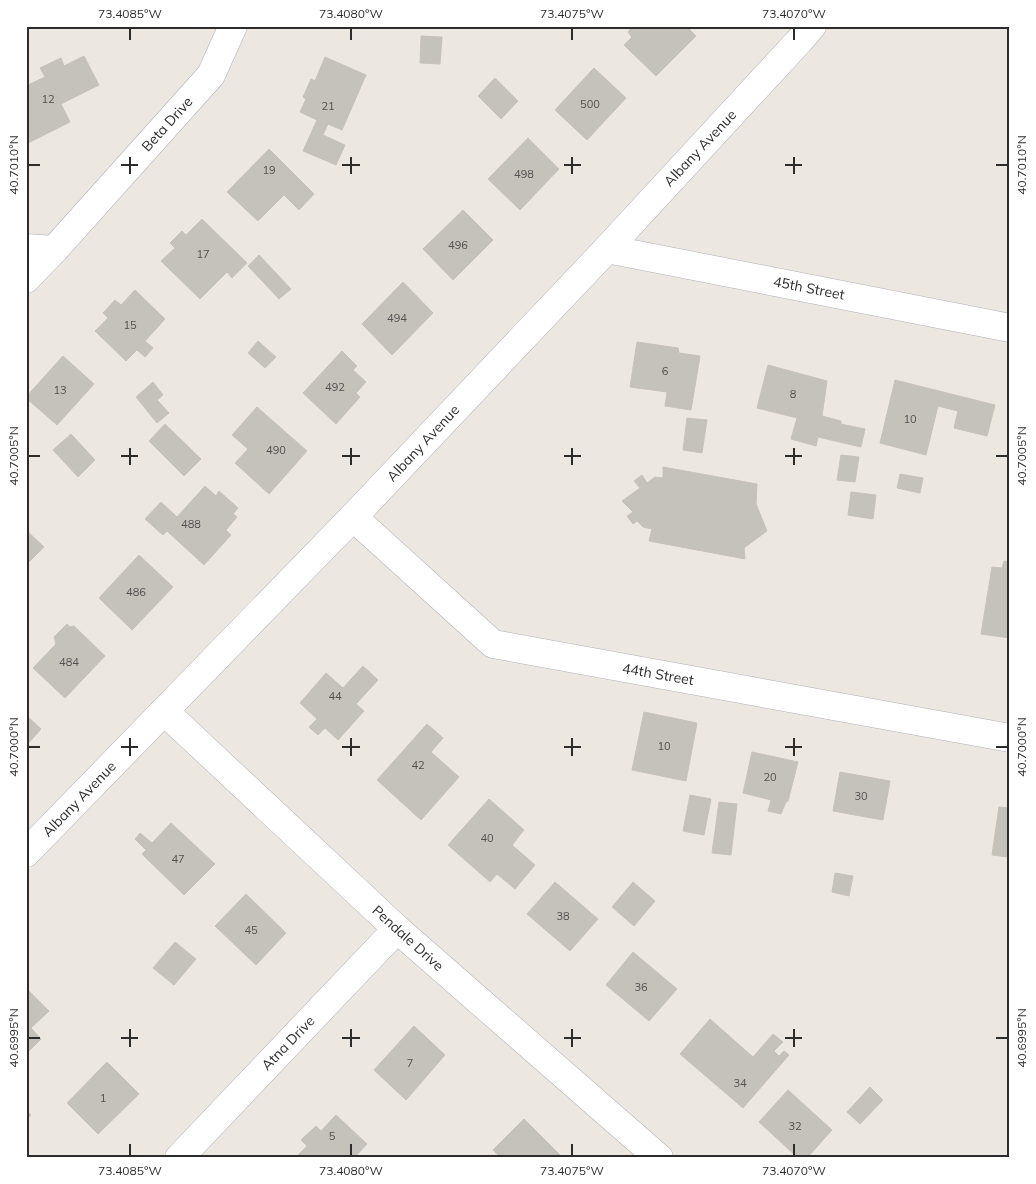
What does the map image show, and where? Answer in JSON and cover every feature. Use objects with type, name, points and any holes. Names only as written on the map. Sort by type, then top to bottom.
[{"type":"street","name":"Beta Drive","points":[[26,279],[211,75],[233,26]]},
{"type":"street","name":"Albany Avenue","points":[[26,852],[353,517],[607,249],[799,31]]},
{"type":"street","points":[[26,248],[54,250]]},
{"type":"street","name":"45th Street","points":[[607,249],[1010,328]]},
{"type":"street","name":"44th Street","points":[[353,517],[493,644],[1010,738]]},
{"type":"street","name":"Pendale Drive","points":[[164,711],[396,929],[659,1158]]},
{"type":"street","name":"Atna Drive","points":[[179,1158],[396,929]]},
{"type":"building","points":[[633,26],[686,26],[696,36],[656,76],[624,45],[632,37],[628,32]]},
{"type":"building","points":[[421,36],[442,37],[440,64],[420,63]]},
{"type":"building","points":[[84,56],[99,85],[61,104],[70,122],[26,144],[26,95],[30,93],[26,86],[45,77],[40,68],[61,58],[64,66]]},
{"type":"building","points":[[325,57],[366,75],[342,130],[328,124],[323,135],[345,145],[336,165],[303,151],[317,120],[300,112],[306,99],[303,97],[311,79],[315,81]]},
{"type":"building","points":[[594,68],[626,98],[587,140],[555,110]]},
{"type":"building","points":[[495,78],[518,101],[501,119],[478,96]]},
{"type":"building","points":[[528,138],[559,169],[520,210],[488,179]]},
{"type":"building","points":[[269,149],[314,194],[299,210],[284,195],[258,221],[227,192]]},
{"type":"building","points":[[463,210],[493,240],[453,280],[423,249]]},
{"type":"building","points":[[202,219],[247,263],[232,278],[227,272],[200,299],[161,261],[175,248],[170,243],[182,231],[186,235]]},
{"type":"building","points":[[259,255],[291,289],[279,299],[248,266]]},
{"type":"building","points":[[403,282],[433,313],[392,355],[362,324]]},
{"type":"building","points":[[135,290],[165,319],[145,341],[153,348],[145,357],[137,350],[126,361],[95,331],[108,318],[103,313],[115,300],[121,305]]},
{"type":"building","points":[[258,341],[276,357],[265,368],[248,353]]},
{"type":"building","points":[[637,342],[678,348],[679,353],[700,356],[691,410],[665,406],[667,392],[630,387]]},
{"type":"building","points":[[342,351],[357,366],[353,370],[366,382],[356,393],[360,397],[336,424],[303,393]]},
{"type":"building","points":[[63,356],[94,384],[57,425],[26,397]]},
{"type":"building","points":[[768,365],[827,381],[822,416],[841,421],[841,424],[865,429],[861,447],[818,437],[816,446],[791,439],[797,418],[757,408]]},
{"type":"building","points":[[895,380],[995,405],[987,436],[954,428],[958,411],[938,406],[926,455],[880,443]]},
{"type":"building","points":[[153,382],[163,395],[157,400],[169,413],[157,423],[136,397]]},
{"type":"building","points":[[257,407],[307,451],[269,494],[235,463],[248,449],[232,435]]},
{"type":"building","points":[[687,418],[707,420],[702,453],[683,450]]},
{"type":"building","points":[[165,424],[201,459],[184,476],[149,441]]},
{"type":"building","points":[[71,434],[95,460],[78,477],[53,450]]},
{"type":"building","points":[[841,455],[859,457],[855,482],[837,480]]},
{"type":"building","points":[[663,467],[757,484],[756,504],[767,531],[744,548],[745,559],[649,541],[652,529],[643,527],[637,521],[633,524],[627,516],[633,512],[622,501],[640,488],[634,481],[642,475],[647,483],[655,477],[663,478]]},
{"type":"building","points":[[900,474],[923,478],[920,493],[897,488]]},
{"type":"building","points":[[205,486],[216,496],[219,491],[238,508],[233,514],[237,517],[226,530],[231,535],[204,565],[167,531],[163,535],[145,519],[161,502],[177,517]]},
{"type":"building","points":[[851,492],[876,495],[873,519],[848,515]]},
{"type":"building","points":[[26,530],[44,547],[26,565]]},
{"type":"building","points":[[139,555],[173,587],[132,630],[99,598]]},
{"type":"building","points":[[1004,561],[1010,562],[1010,638],[981,634],[992,567],[1002,568]]},
{"type":"building","points":[[67,624],[70,627],[74,626],[105,656],[65,698],[33,668],[56,644],[54,637]]},
{"type":"building","points":[[363,666],[378,680],[356,704],[364,711],[338,740],[325,728],[318,735],[309,727],[317,719],[300,703],[326,673],[343,688]]},
{"type":"building","points":[[644,712],[697,723],[686,781],[632,770]]},
{"type":"building","points":[[26,715],[41,729],[26,746]]},
{"type":"building","points":[[427,724],[443,738],[431,752],[459,777],[421,820],[377,780]]},
{"type":"building","points":[[752,752],[798,762],[788,801],[781,814],[768,811],[771,800],[743,793]]},
{"type":"building","points":[[840,772],[890,781],[883,820],[833,811]]},
{"type":"building","points":[[690,795],[711,799],[704,835],[683,831]]},
{"type":"building","points":[[489,799],[524,830],[512,845],[535,865],[515,889],[497,874],[490,882],[448,845]]},
{"type":"building","points":[[719,802],[737,804],[731,855],[712,853]]},
{"type":"building","points":[[999,807],[1010,808],[1008,857],[992,855]]},
{"type":"building","points":[[171,823],[215,864],[184,895],[142,854],[146,850],[135,839],[140,833],[152,843]]},
{"type":"building","points":[[835,873],[853,876],[849,896],[832,892]]},
{"type":"building","points":[[555,882],[598,919],[570,951],[527,914]]},
{"type":"building","points":[[633,882],[655,901],[634,926],[612,907]]},
{"type":"building","points":[[246,894],[286,933],[256,965],[215,926]]},
{"type":"building","points":[[175,942],[196,959],[174,985],[153,968]]},
{"type":"building","points":[[633,952],[677,989],[649,1021],[606,985]]},
{"type":"building","points":[[26,988],[49,1011],[31,1028],[41,1039],[29,1051],[26,1049]]},
{"type":"building","points":[[710,1019],[753,1057],[773,1034],[783,1042],[774,1051],[779,1056],[784,1051],[789,1055],[743,1108],[680,1054]]},
{"type":"building","points":[[414,1026],[445,1055],[406,1100],[374,1070]]},
{"type":"building","points":[[107,1062],[139,1094],[98,1134],[67,1103]]},
{"type":"building","points":[[870,1087],[883,1100],[860,1124],[847,1112]]},
{"type":"building","points":[[788,1090],[832,1130],[807,1158],[798,1158],[759,1122]]},
{"type":"building","points":[[26,1110],[31,1115],[26,1120]]},
{"type":"building","points":[[336,1115],[367,1144],[354,1158],[295,1158],[307,1146],[301,1140],[316,1126],[321,1131]]},
{"type":"building","points":[[524,1119],[563,1158],[501,1158],[493,1150]]}]
